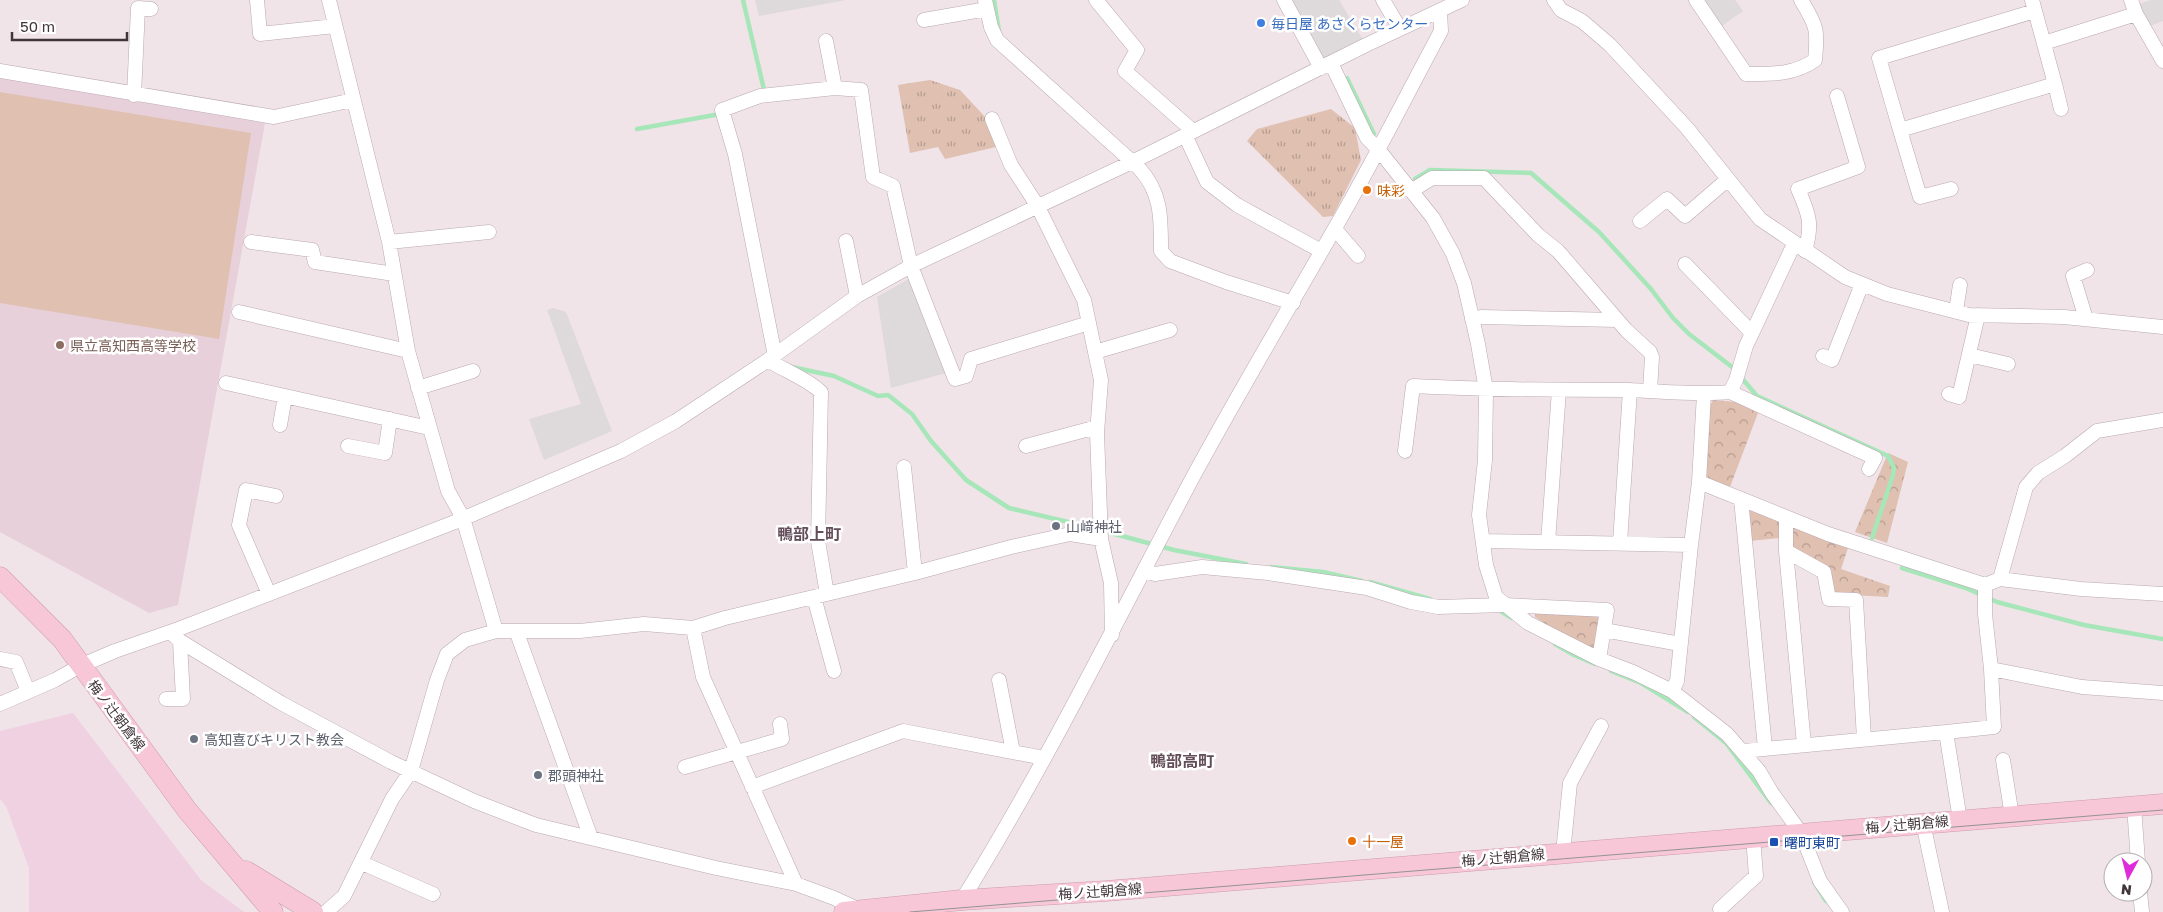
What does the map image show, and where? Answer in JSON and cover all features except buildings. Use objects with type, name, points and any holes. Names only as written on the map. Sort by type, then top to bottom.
[{"type":"main road","name":"梅ノ辻朝倉線","points":[[0,577],[62,639],[187,810],[227,860],[275,907],[313,912]]},
{"type":"main road","name":"梅ノ辻朝倉線","points":[[852,911],[962,900],[1106,891],[2163,804]]},
{"type":"main road","points":[[275,907],[303,912]]},
{"type":"street","points":[[258,0],[260,34],[335,26]]},
{"type":"street","points":[[329,0],[389,242],[408,351],[448,491],[463,518],[496,631]]},
{"type":"street","points":[[1096,0],[1137,50],[1125,71],[1189,133],[1207,182],[1237,205],[1321,251]]},
{"type":"street","points":[[1284,0],[1326,65],[1367,138],[1433,218],[1453,254],[1464,283],[1486,390],[1485,460],[1479,515],[1486,565],[1496,597],[1528,624],[1599,660],[1633,672],[1672,691],[1727,734],[1743,751],[1802,833],[1820,881],[1842,912]]},
{"type":"street","points":[[1383,0],[1400,30]]},
{"type":"street","points":[[0,704],[115,651],[175,636],[269,594],[463,518],[621,451],[676,421],[771,358],[857,296],[911,266],[1037,205],[1132,162],[1326,65],[1462,0]]},
{"type":"street","points":[[1554,0],[1561,10],[1582,21],[1610,45],[1686,128],[1760,218],[1845,278],[1888,294],[1978,315],[2086,319],[2163,327]]},
{"type":"street","points":[[1696,0],[1746,74],[1783,74],[1804,67],[1815,60],[1817,43],[1815,23],[1801,0]]},
{"type":"street","points":[[2131,0],[2136,14],[2163,61]]},
{"type":"street","points":[[924,20],[986,5],[991,27],[997,40],[1132,162],[1151,182],[1161,218],[1161,250],[1170,261],[1226,282],[1293,302]]},
{"type":"street","points":[[1951,189],[1920,197],[1879,58],[2034,5],[2061,109]]},
{"type":"street","points":[[134,95],[138,8],[151,9]]},
{"type":"street","points":[[962,900],[1003,833],[1112,635],[1195,474],[1335,229],[1441,31],[1440,11]]},
{"type":"street","points":[[2044,43],[2136,14]]},
{"type":"street","points":[[826,42],[834,88]]},
{"type":"street","points":[[0,71],[274,117],[353,100]]},
{"type":"street","points":[[1900,130],[2055,84]]},
{"type":"street","points":[[834,670],[820,596],[818,541],[820,392],[811,383],[796,377],[771,358],[735,154],[722,110],[760,96],[834,88],[861,90],[872,177],[893,186],[911,266],[955,379],[966,376],[971,359],[1089,323]]},
{"type":"street","points":[[1405,451],[1413,386],[1486,390],[1630,390],[1704,394],[1735,380],[1752,333],[1811,229],[1809,215],[1798,189],[1858,167],[1837,96]]},
{"type":"street","points":[[992,119],[1011,165],[1037,205],[1084,300],[1101,380],[1097,427],[1101,532],[1111,583],[1112,635]]},
{"type":"street","points":[[1411,191],[1432,178],[1484,178],[1538,235],[1558,251],[1617,320],[1650,352],[1652,357],[1650,391]]},
{"type":"street","points":[[1640,221],[1667,199],[1685,216],[1727,180]]},
{"type":"street","points":[[1335,229],[1358,256]]},
{"type":"street","points":[[389,242],[489,232]]},
{"type":"street","points":[[846,241],[857,296]]},
{"type":"street","points":[[252,242],[312,250],[315,262],[394,274]]},
{"type":"street","points":[[1685,264],[1752,333]]},
{"type":"street","points":[[2086,319],[2073,276],[2087,270]]},
{"type":"street","points":[[1833,360],[1862,284]]},
{"type":"street","points":[[1956,311],[1960,285]]},
{"type":"street","points":[[239,312],[408,351]]},
{"type":"street","points":[[1949,394],[1959,397],[1978,315]]},
{"type":"street","points":[[1472,319],[1481,317],[1617,320]]},
{"type":"street","points":[[1095,352],[1170,330]]},
{"type":"street","points":[[1969,355],[2008,364]]},
{"type":"street","points":[[418,388],[473,371]]},
{"type":"street","points":[[1735,380],[1875,458],[1869,469]]},
{"type":"street","points":[[226,383],[429,428]]},
{"type":"street","points":[[1548,542],[1559,390]]},
{"type":"street","points":[[1620,544],[1630,390]]},
{"type":"street","points":[[1672,691],[1677,681],[1698,482],[1704,394]]},
{"type":"street","points":[[280,424],[285,396]]},
{"type":"street","points":[[348,446],[385,453],[390,419]]},
{"type":"street","points":[[2000,579],[2026,487],[2038,473],[2066,456],[2097,431],[2163,420]]},
{"type":"street","points":[[1026,446],[1097,427]]},
{"type":"street","points":[[904,467],[915,574]]},
{"type":"street","points":[[1698,482],[1828,534],[1985,585],[2000,579],[2081,589],[2163,594]]},
{"type":"street","points":[[269,594],[238,525],[246,490],[276,496]]},
{"type":"street","points":[[1741,499],[1765,748]]},
{"type":"street","points":[[1786,518],[1786,552],[1804,745]]},
{"type":"street","points":[[326,912],[344,896],[392,799],[411,771],[447,654],[465,640],[496,631],[517,633],[580,631],[644,624],[693,628],[725,618],[915,574],[1011,547],[1070,534],[1101,532]]},
{"type":"street","points":[[1483,540],[1691,545]]},
{"type":"street","points":[[1786,552],[1824,572],[1829,599],[1856,600],[1864,740]]},
{"type":"street","points":[[1145,571],[1155,574],[1202,567],[1268,573],[1367,588],[1411,602],[1438,607],[1504,604],[1607,610],[1599,660]]},
{"type":"street","points":[[1743,751],[1994,727],[1991,669],[1985,614],[1985,585]]},
{"type":"street","points":[[693,628],[703,677],[796,884]]},
{"type":"street","points":[[1604,630],[1680,644]]},
{"type":"street","points":[[517,633],[591,838]]},
{"type":"street","points":[[166,698],[183,699],[175,636]]},
{"type":"street","points":[[175,636],[281,703],[411,771],[474,801],[536,825],[716,868],[796,884],[834,898],[852,911]]},
{"type":"street","points":[[0,659],[16,662],[28,691]]},
{"type":"street","points":[[1991,669],[2082,687],[2163,692]]},
{"type":"street","points":[[999,680],[1013,752]]},
{"type":"street","points":[[685,767],[782,739],[780,724]]},
{"type":"street","points":[[1563,852],[1570,783],[1601,726]]},
{"type":"street","points":[[752,788],[903,731],[1044,758]]},
{"type":"street","points":[[1946,732],[1960,820]]},
{"type":"street","points":[[2003,760],[2012,816]]},
{"type":"street","points":[[2134,806],[2137,852]]},
{"type":"street","points":[[1923,823],[1942,912]]},
{"type":"street","points":[[1720,909],[1756,876],[1753,837]]},
{"type":"street","points":[[362,863],[433,894]]},
{"type":"shaded area","points":[[755,0],[846,0],[759,16]]},
{"type":"shaded area","points":[[1284,0],[1339,0],[1366,45],[1321,68]]},
{"type":"shaded area","points":[[1704,0],[1735,0],[1743,11],[1722,26]]},
{"type":"shaded area","points":[[2151,0],[2163,0],[2163,21],[2150,26],[2139,4]]},
{"type":"shaded area","points":[[0,78],[265,123],[178,605],[149,613],[0,532]]},
{"type":"shaded area","points":[[912,277],[950,372],[891,388],[877,297]]},
{"type":"shaded area","points":[[553,308],[566,312],[612,431],[544,460],[529,419],[581,404],[547,310]]},
{"type":"shaded area","points":[[73,713],[201,880],[244,912],[29,912],[29,868],[6,806],[0,799],[0,731]]},
{"type":"green space","points":[[930,80],[960,90],[988,120],[1000,146],[945,159],[938,147],[910,153],[898,85]]},
{"type":"green space","points":[[0,92],[251,133],[219,339],[0,303]]},
{"type":"green space","points":[[1331,109],[1355,128],[1361,160],[1333,216],[1323,217],[1247,141],[1257,129]]},
{"type":"green space","points":[[1713,400],[1737,402],[1758,413],[1730,487],[1710,481],[1704,470],[1709,407]]},
{"type":"green space","points":[[1888,453],[1908,462],[1887,543],[1855,532]]},
{"type":"green space","points":[[1750,507],[1781,520],[1781,538],[1749,541],[1746,517]]},
{"type":"green space","points":[[1790,525],[1848,548],[1841,569],[1890,586],[1888,597],[1834,594],[1831,569],[1790,548]]},
{"type":"green space","points":[[1535,611],[1602,615],[1597,651],[1568,638],[1535,617]]},
{"type":"waterway","points":[[743,0],[765,94]]},
{"type":"waterway","points":[[994,0],[999,31]]},
{"type":"waterway","points":[[1347,78],[1374,134]]},
{"type":"waterway","points":[[637,129],[720,114]]},
{"type":"waterway","points":[[1415,179],[1430,170],[1531,173],[1599,232],[1689,334],[1736,370]]},
{"type":"waterway","points":[[792,367],[834,376],[878,396],[888,395],[912,414],[931,441],[966,480],[1009,508],[1174,550],[1246,564]]},
{"type":"waterway","points":[[1740,376],[1757,396],[1888,456],[1894,468],[1893,475],[1872,538]]},
{"type":"waterway","points":[[1271,567],[1323,572],[1362,581]]},
{"type":"waterway","points":[[1902,568],[1966,588],[1997,602],[2084,625],[2163,639]]},
{"type":"waterway","points":[[1370,582],[1430,599]]},
{"type":"waterway","points":[[1497,609],[1512,618]]},
{"type":"waterway","points":[[1555,644],[1595,664]]},
{"type":"waterway","points":[[1611,671],[1641,683],[1688,712]]},
{"type":"waterway","points":[[1694,717],[1726,743],[1771,803]]},
{"type":"waterway","points":[[1814,882],[1826,901]]},
{"type":"tram line","points":[[910,912],[2163,810]]},
{"type":"place","name":"毎日屋 あさくらセンター","points":[[1261,23]]},
{"type":"place","name":"味彩","points":[[1367,190]]},
{"type":"place","name":"県立高知西高等学校","points":[[60,345]]},
{"type":"place","name":"山﨑神社","points":[[1056,526]]},
{"type":"place","name":"高知喜びキリスト教会","points":[[194,739]]},
{"type":"place","name":"郡頭神社","points":[[538,775]]},
{"type":"place","name":"十一屋","points":[[1352,841]]},
{"type":"place","name":"曙町東町","points":[[1774,842]]},
{"type":"district","name":"鴨部上町","points":[[809,534]]},
{"type":"district","name":"鴨部高町","points":[[1182,761]]}]
